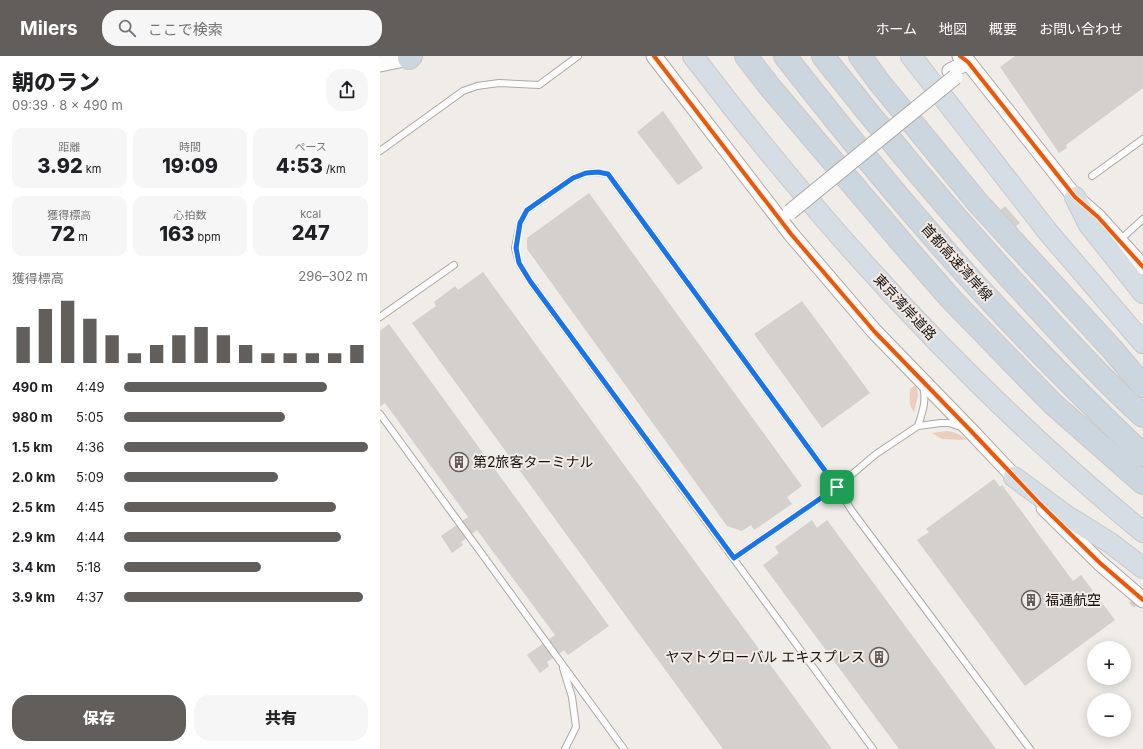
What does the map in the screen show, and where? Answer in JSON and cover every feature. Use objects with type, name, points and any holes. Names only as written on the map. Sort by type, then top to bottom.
[{"type":"highway","name":"東京湾岸道路","points":[[692,56],[735,112],[813,205],[908,312],[1038,441],[1085,484],[1143,532]]},
{"type":"highway","points":[[739,56],[769,86]]},
{"type":"highway","points":[[746,56],[769,86],[909,251],[962,310],[1053,404],[1143,483]]},
{"type":"highway","name":"首都高速湾岸線","points":[[785,56],[846,133],[929,233],[1018,330],[1143,455]]},
{"type":"highway","name":"首都高速湾岸線","points":[[823,56],[868,114],[990,256],[1088,361],[1143,416]]},
{"type":"highway","points":[[911,56],[1048,232],[1143,343]]},
{"type":"highway","points":[[861,57],[879,82],[988,214],[1143,386]]},
{"type":"highway","points":[[1075,197],[1089,225],[1143,293]]},
{"type":"highway","points":[[1014,477],[1067,516],[1109,542],[1143,568]]},
{"type":"street","points":[[654,56],[784,212],[874,331],[1040,504],[1100,563],[1143,600]]},
{"type":"street","points":[[380,64],[411,57]]},
{"type":"street","points":[[784,212],[953,74],[964,58],[1075,197],[1098,217],[1143,267]]},
{"type":"lane","points":[[380,151],[463,91],[477,86],[499,83],[539,85],[578,56]]},
{"type":"lane","points":[[1092,176],[1143,139]]},
{"type":"lane","points":[[873,749],[530,281],[519,263],[516,248],[520,223],[527,210],[573,178],[586,173],[598,172],[608,174],[837,487],[852,511],[1030,749]]},
{"type":"lane","points":[[1120,240],[1143,219]]},
{"type":"lane","points":[[380,317],[454,265]]},
{"type":"lane","points":[[918,426],[925,397],[921,379]]},
{"type":"lane","points":[[380,414],[621,748]]},
{"type":"lane","points":[[734,558],[837,487],[876,454],[918,426],[931,423],[949,423],[971,431]]},
{"type":"lane","points":[[561,663],[572,696],[576,727],[565,749]]},
{"type":"shaded area","points":[[915,385],[918,396],[914,412],[910,404],[910,389]]},
{"type":"shaded area","points":[[947,431],[958,434],[967,440],[942,439],[932,433]]},
{"type":"building","points":[[1015,56],[1143,56],[1143,88],[1066,145],[1067,148],[1059,153],[1000,67]]},
{"type":"building","points":[[663,111],[703,168],[678,185],[637,132]]},
{"type":"building","points":[[589,193],[802,486],[787,497],[792,504],[754,530],[751,525],[742,531],[727,526],[527,249],[527,238]]},
{"type":"building","points":[[1005,206],[1020,223],[1001,239],[986,223]]},
{"type":"building","points":[[483,272],[832,749],[723,749],[412,323],[436,306],[434,302],[455,286],[458,290]]},
{"type":"building","points":[[802,301],[870,393],[822,428],[754,334]]},
{"type":"building","name":"第2旅客ターミナル","points":[[389,324],[609,626],[568,655],[564,650],[547,662],[549,666],[540,673],[527,655],[555,635],[477,530],[461,542],[463,545],[452,553],[441,536],[468,517],[385,403],[380,407],[380,331]]},
{"type":"building","name":"福通航空","points":[[994,479],[1000,487],[1002,485],[1073,581],[1081,575],[1115,620],[1025,686],[917,540],[929,532],[926,529]]},
{"type":"building","name":"ヤマトグローバル エキスプレス","points":[[812,520],[817,528],[827,520],[996,749],[899,749],[763,565],[779,553],[775,547]]},
{"type":"building","points":[[1132,600],[1137,604],[1134,608],[1129,603]]},
{"type":"cycle path","points":[[654,56],[791,234],[874,331],[1040,504],[1100,563],[1143,600]]},
{"type":"cycle path","points":[[960,56],[968,62],[1075,197],[1098,217],[1143,267]]},
{"type":"place","name":"第2旅客ターミナル","points":[[459,462]]},
{"type":"place","name":"福通航空","points":[[1031,600]]},
{"type":"place","name":"ヤマトグローバル エキスプレス","points":[[879,657]]},
{"type":"route","points":[[598,172],[608,174],[837,487],[734,558],[530,281],[519,263],[516,248],[520,223],[527,210],[573,178],[586,173],[598,172]]}]
